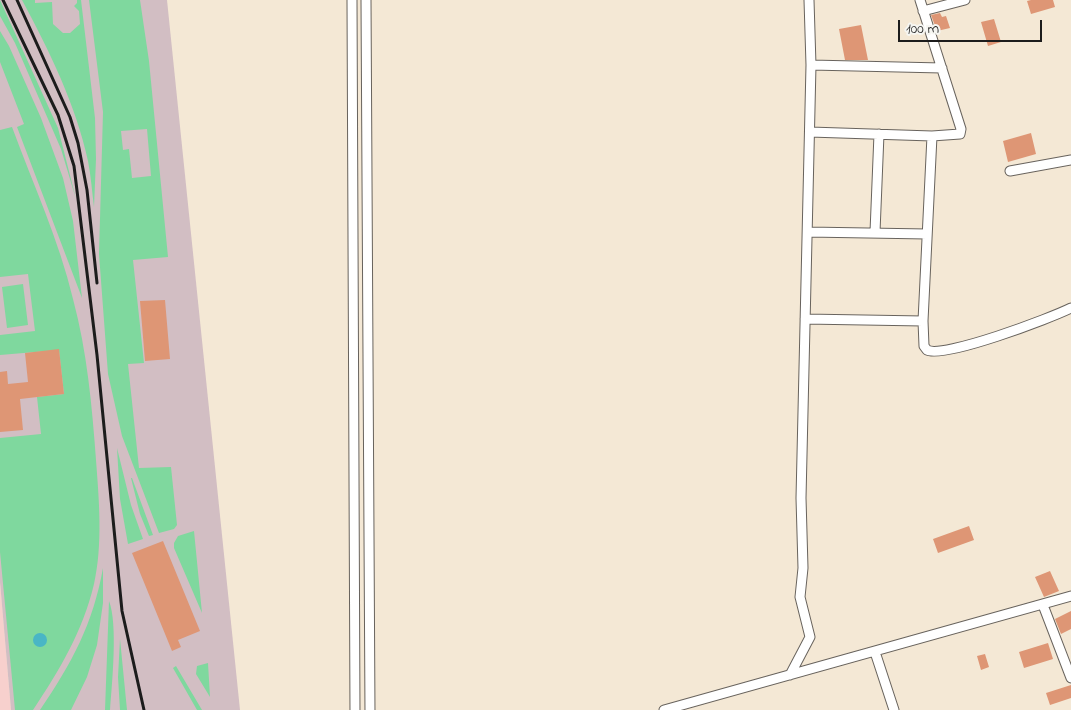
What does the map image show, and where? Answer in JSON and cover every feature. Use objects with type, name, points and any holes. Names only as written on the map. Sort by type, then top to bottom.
[{"type":"street","points":[[352,0],[355,710]]},
{"type":"street","points":[[366,0],[370,710]]},
{"type":"street","points":[[790,675],[810,637],[800,597],[803,568],[801,498],[810,132],[811,65],[809,0]]},
{"type":"street","points":[[810,132],[932,136],[957,136],[962,132],[920,0]]},
{"type":"street","points":[[924,11],[965,0]]},
{"type":"street","points":[[811,65],[942,68]]},
{"type":"street","points":[[875,232],[879,134]]},
{"type":"street","points":[[932,136],[923,322],[924,346],[930,352],[991,338],[1071,308]]},
{"type":"street","points":[[1010,171],[1071,160]]},
{"type":"street","points":[[808,232],[927,234]]},
{"type":"street","points":[[805,319],[923,322]]},
{"type":"street","points":[[664,710],[1071,596]]},
{"type":"street","points":[[1043,605],[1071,678]]},
{"type":"street","points":[[875,652],[894,710]]},
{"type":"shaded area","points":[[0,0],[167,0],[240,710],[11,710],[0,582]]},
{"type":"shaded area","points":[[0,582],[11,709],[11,710],[0,710]]},
{"type":"green space","points":[[0,0],[58,128],[76,199],[61,149],[15,43],[0,16]]},
{"type":"green space","points":[[22,0],[35,0],[35,3],[52,2],[53,24],[63,33],[70,33],[80,24],[79,11],[74,6],[77,0],[81,0],[95,118],[94,207],[88,161],[76,119],[52,58]]},
{"type":"green space","points":[[89,0],[140,0],[149,61],[168,257],[133,260],[144,363],[128,364],[139,468],[171,467],[177,525],[174,529],[159,533],[122,436],[108,374],[99,254],[103,112]],"holes":[[[147,129],[151,176],[132,178],[129,149],[123,150],[121,131]]]},
{"type":"green space","points":[[0,31],[9,46],[41,118],[63,178],[73,221],[82,298],[17,127],[24,124],[0,62]]},
{"type":"green space","points":[[12,127],[61,255],[78,319],[91,399],[99,506],[99,553],[89,601],[69,650],[33,710],[15,710],[0,552],[0,438],[41,434],[37,397],[64,394],[59,350],[0,355],[0,335],[35,331],[28,274],[0,277],[0,130]]},
{"type":"green space","points":[[23,284],[28,325],[7,328],[2,287]]},
{"type":"green space","points":[[117,448],[131,505],[143,539],[128,544],[120,499]]},
{"type":"green space","points":[[131,478],[153,535],[149,536],[140,514]]},
{"type":"green space","points":[[194,531],[202,613],[174,548],[174,543],[178,536]]},
{"type":"green space","points":[[103,568],[103,603],[97,645],[87,677],[71,710],[40,710],[62,676],[80,642],[99,588]]},
{"type":"green space","points":[[109,601],[112,611],[114,654],[110,710],[105,710]]},
{"type":"green space","points":[[120,639],[127,710],[120,710],[118,677]]},
{"type":"green space","points":[[208,663],[210,697],[196,674],[197,666]]},
{"type":"green space","points":[[176,666],[202,710],[197,710],[173,668]]},
{"type":"water","points":[[37,633],[43,633],[47,640],[43,647],[37,647],[33,643],[33,637]]},
{"type":"building","points":[[1053,0],[1055,7],[1031,14],[1027,1]]},
{"type":"building","points":[[940,13],[942,17],[946,16],[950,28],[937,31],[931,15]]},
{"type":"building","points":[[994,19],[1001,42],[988,46],[981,22]]},
{"type":"building","points":[[861,25],[868,60],[845,60],[839,29]]},
{"type":"building","points":[[1031,133],[1036,154],[1008,162],[1003,141]]},
{"type":"building","points":[[165,300],[170,359],[145,361],[140,301]]},
{"type":"building","points":[[59,349],[64,394],[20,399],[23,430],[0,432],[0,372],[7,371],[8,384],[28,382],[25,353]]},
{"type":"building","points":[[969,526],[974,540],[938,553],[933,539]]},
{"type":"building","points":[[163,541],[200,631],[178,640],[181,647],[172,651],[132,553]]},
{"type":"building","points":[[1050,571],[1059,591],[1044,597],[1035,577]]},
{"type":"building","points":[[1071,611],[1071,629],[1061,634],[1055,619]]},
{"type":"building","points":[[1048,643],[1053,659],[1024,668],[1019,652]]},
{"type":"building","points":[[985,654],[989,667],[981,670],[977,656]]},
{"type":"building","points":[[1071,685],[1071,698],[1050,705],[1046,693]]},
{"type":"railway","points":[[3,0],[58,115],[74,166],[97,355],[122,611],[144,710]]},
{"type":"railway","points":[[17,0],[70,117],[78,143],[87,190],[97,283]]}]
